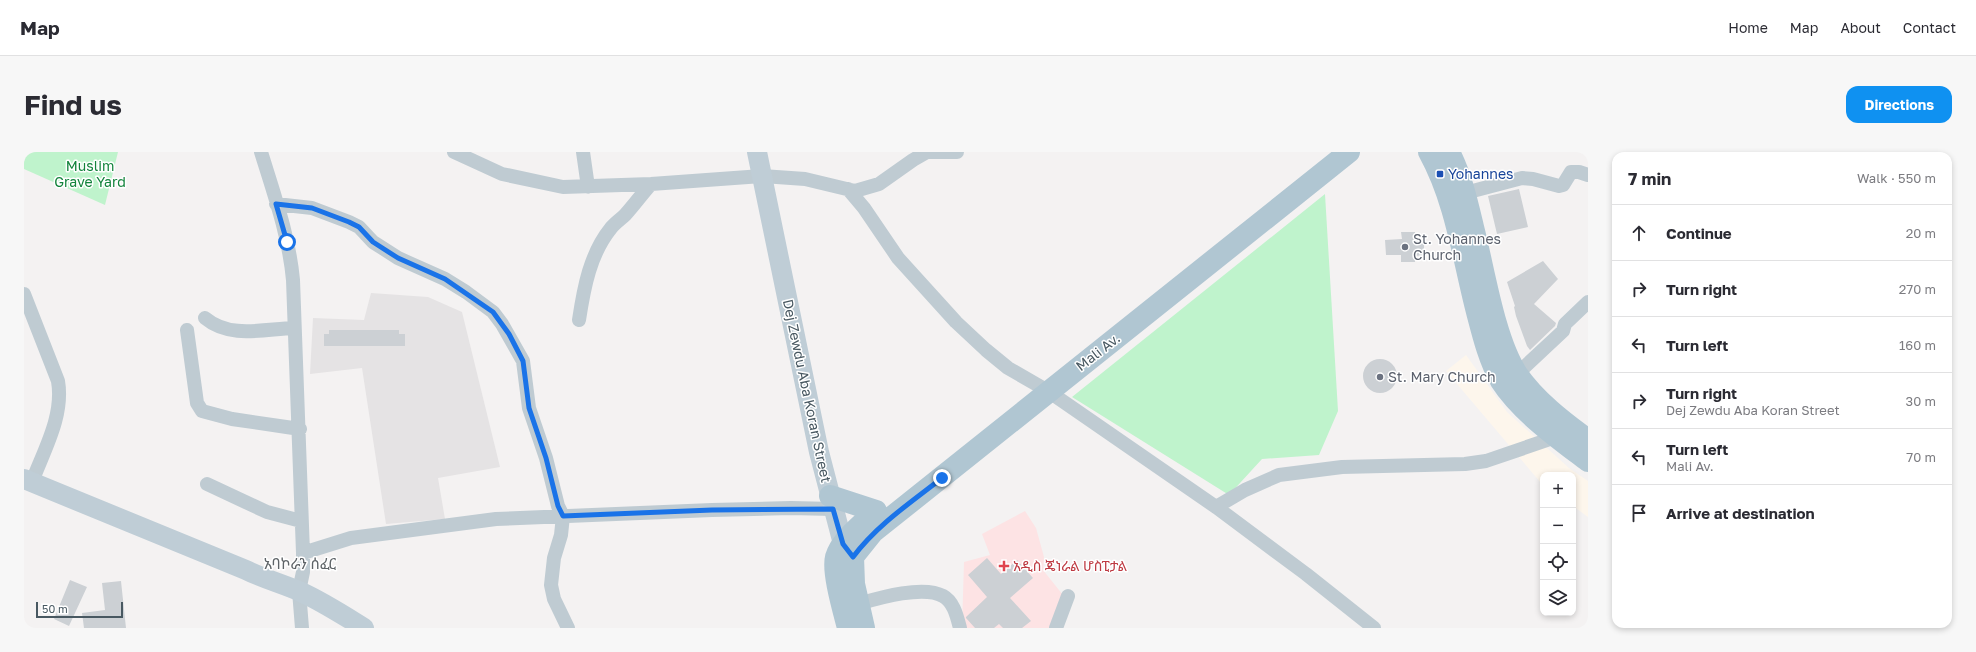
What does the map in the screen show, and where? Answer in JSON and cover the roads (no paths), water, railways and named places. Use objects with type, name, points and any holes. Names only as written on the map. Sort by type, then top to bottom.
[{"type":"main road","name":"Dej Zewdu Aba Koran Street","points":[[757,152],[818,452],[848,551]]},
{"type":"main road","name":"Mali Av.","points":[[848,551],[863,544],[873,532],[1041,388],[1325,159],[1349,152]]},
{"type":"main road","points":[[1429,152],[1443,180],[1454,215],[1483,334],[1492,362],[1509,391],[1522,406],[1556,437],[1588,461]]},
{"type":"main road","points":[[1454,154],[1465,192],[1498,327],[1511,363],[1517,374],[1542,403],[1561,420],[1588,440]]},
{"type":"main road","name":"Mali Av.","points":[[848,551],[876,511],[994,418],[1041,388]]},
{"type":"main road","points":[[28,480],[261,577],[299,591],[318,600],[364,628]]},
{"type":"main road","points":[[832,502],[876,511]]},
{"type":"main road","points":[[848,628],[836,569],[836,558],[848,551],[864,628]]},
{"type":"street","points":[[262,152],[290,253],[300,429],[303,572],[299,591],[302,628]]},
{"type":"street","points":[[454,152],[502,174],[523,180],[563,186],[588,187],[651,184],[762,176],[805,179],[852,190],[879,184],[927,152],[957,152]]},
{"type":"street","points":[[583,152],[588,187]]},
{"type":"street","points":[[1465,192],[1522,178],[1533,179],[1559,186],[1563,185],[1571,172],[1579,172],[1588,175]]},
{"type":"street","points":[[579,320],[584,287],[590,268],[603,240],[612,227],[625,215],[651,184]]},
{"type":"street","points":[[852,190],[898,258],[956,322],[991,355],[1008,368],[1041,388],[1216,507],[1306,574],[1374,628]]},
{"type":"street","points":[[276,204],[312,208],[359,227],[373,242],[398,258],[445,279],[493,312],[509,334],[523,361],[529,408],[546,458],[558,506],[563,516],[561,535],[554,558],[551,585],[554,599],[568,628]]},
{"type":"street","points":[[24,294],[58,381],[60,392],[57,417],[28,480]]},
{"type":"street","points":[[1517,374],[1563,331],[1564,324],[1588,302]]},
{"type":"street","points":[[205,318],[217,327],[231,331],[294,328]]},
{"type":"street","points":[[187,330],[195,395],[198,407],[202,411],[232,419],[300,429]]},
{"type":"street","points":[[1216,507],[1245,490],[1279,475],[1342,467],[1465,464],[1486,461],[1556,437]]},
{"type":"street","points":[[207,484],[267,512],[301,522]]},
{"type":"street","points":[[303,553],[351,538],[489,520],[712,510],[832,502]]},
{"type":"street","points":[[858,604],[885,596],[910,593],[928,593],[943,596],[952,606],[960,628]]},
{"type":"street","points":[[1056,628],[1068,596]]},
{"type":"place","name":"Yohannes","points":[[1440,174]]},
{"type":"place","name":"St. Yohannes Church","points":[[1405,247]]},
{"type":"place","name":"St. Mary Church","points":[[1380,377]]},
{"type":"place","name":"አዲስ ጄነራል ሆስፒታል","points":[[1004,566]]},
{"type":"district","name":"አባኮራን ሰፈር","points":[[300,564]]},
{"type":"park label","name":"Muslim Grave Yard","points":[[90,174]]}]
